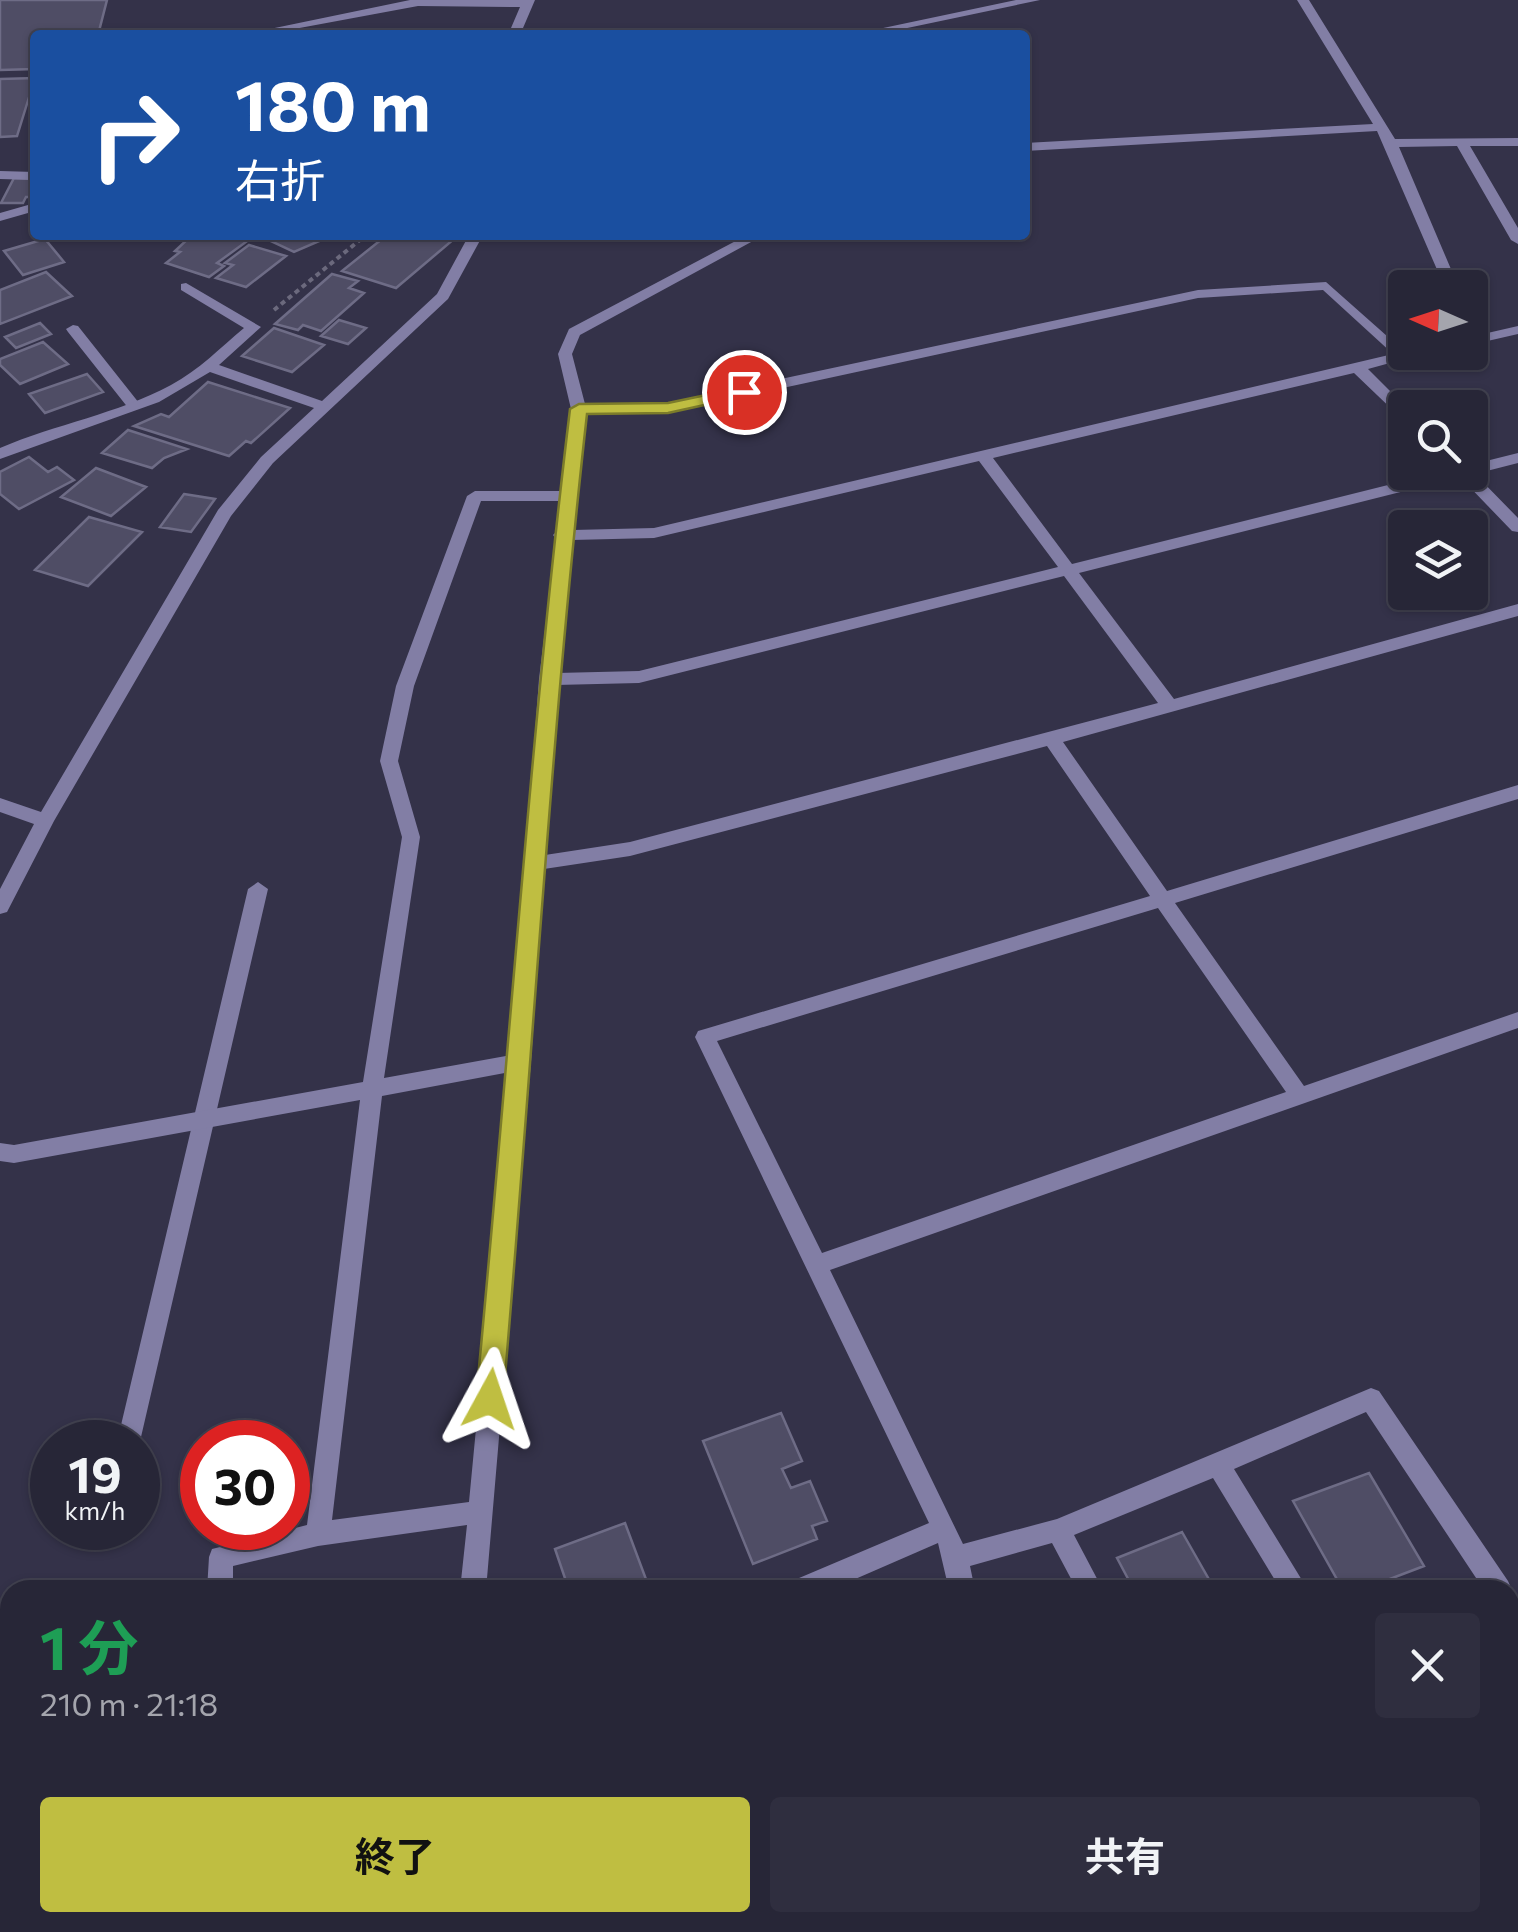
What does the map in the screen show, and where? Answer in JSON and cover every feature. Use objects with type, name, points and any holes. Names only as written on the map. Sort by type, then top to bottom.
[{"type":"street","points":[[881,30],[1034,0]]},
{"type":"street","points":[[1303,0],[1390,143],[1444,270]]},
{"type":"street","points":[[271,30],[418,2],[528,2],[516,30]]},
{"type":"street","points":[[1030,147],[1380,126]]},
{"type":"street","points":[[1461,142],[1518,240]]},
{"type":"street","points":[[1390,143],[1518,142]]},
{"type":"street","points":[[0,175],[30,176]]},
{"type":"street","points":[[0,217],[30,208]]},
{"type":"street","points":[[0,907],[224,514],[268,460],[443,296],[473,240]]},
{"type":"street","points":[[474,1580],[521,1062],[548,679],[579,409],[565,354],[574,332],[749,240]]},
{"type":"street","points":[[579,409],[668,408],[1198,294],[1326,286],[1388,342]]},
{"type":"street","points":[[0,454],[30,439],[134,406],[179,387],[254,327],[186,287]]},
{"type":"street","points":[[74,329],[134,406]]},
{"type":"street","points":[[1488,334],[1518,330]]},
{"type":"street","points":[[562,535],[654,534],[1388,362]]},
{"type":"street","points":[[206,366],[325,407]]},
{"type":"street","points":[[1360,370],[1388,397]]},
{"type":"street","points":[[984,458],[1170,706]]},
{"type":"street","points":[[1488,466],[1518,458]]},
{"type":"street","points":[[548,679],[638,677],[1392,490]]},
{"type":"street","points":[[1482,490],[1518,527]]},
{"type":"street","points":[[318,1534],[372,1090],[410,838],[389,761],[405,686],[475,496],[566,496]]},
{"type":"street","points":[[534,864],[630,849],[1051,739],[1518,610]]},
{"type":"street","points":[[1051,739],[1158,899],[1298,1096]]},
{"type":"street","points":[[960,1580],[944,1528],[706,1037],[1518,792]]},
{"type":"street","points":[[0,805],[45,822]]},
{"type":"street","points":[[134,1420],[258,889]]},
{"type":"street","points":[[815,1265],[1518,1020]]},
{"type":"street","points":[[0,1152],[14,1154],[521,1062]]},
{"type":"street","points":[[956,1558],[1058,1530],[1371,1400],[1492,1580]]},
{"type":"street","points":[[1218,1464],[1288,1580]]},
{"type":"street","points":[[220,1580],[221,1557],[318,1534],[479,1512]]},
{"type":"street","points":[[824,1580],[944,1528]]},
{"type":"street","points":[[1058,1530],[1085,1580]]},
{"type":"path","points":[[254,327],[360,240]]},
{"type":"building","points":[[0,0],[107,0],[99,30],[30,30],[30,69],[0,70]]},
{"type":"building","points":[[30,78],[30,94],[17,136],[0,137],[0,79]]},
{"type":"building","points":[[14,178],[30,179],[30,197],[23,203],[1,203]]},
{"type":"building","points":[[46,240],[64,262],[23,275],[4,251]]},
{"type":"building","points":[[187,240],[249,240],[217,263],[224,266],[209,277],[166,263],[180,252],[175,251]]},
{"type":"building","points":[[268,240],[322,240],[294,252]]},
{"type":"building","points":[[381,240],[453,240],[396,288],[342,271]]},
{"type":"building","points":[[249,245],[286,256],[246,287],[216,278],[233,265],[225,263]]},
{"type":"building","points":[[46,272],[72,296],[0,324],[0,290]]},
{"type":"building","points":[[332,274],[358,281],[349,288],[364,293],[321,331],[303,325],[298,330],[275,324]]},
{"type":"building","points":[[339,320],[366,328],[348,344],[321,336]]},
{"type":"building","points":[[40,323],[51,334],[16,348],[5,337]]},
{"type":"building","points":[[274,328],[324,345],[292,372],[242,356]]},
{"type":"building","points":[[43,342],[68,364],[20,384],[0,365],[0,359]]},
{"type":"building","points":[[87,374],[103,392],[45,413],[29,394]]},
{"type":"building","points":[[208,382],[290,408],[251,443],[246,441],[229,456],[134,426],[161,414],[169,417]]},
{"type":"building","points":[[128,430],[187,449],[164,458],[152,468],[102,453]]},
{"type":"building","points":[[29,457],[48,472],[57,467],[74,480],[19,509],[0,494],[0,472]]},
{"type":"building","points":[[96,468],[146,487],[111,516],[61,497]]},
{"type":"building","points":[[184,494],[215,499],[191,532],[160,527]]},
{"type":"building","points":[[89,517],[142,532],[88,586],[35,570]]},
{"type":"building","points":[[781,1413],[802,1461],[782,1469],[791,1488],[810,1481],[827,1521],[812,1526],[817,1539],[753,1564],[703,1441]]},
{"type":"building","points":[[1369,1473],[1424,1566],[1387,1580],[1337,1580],[1293,1501]]},
{"type":"building","points":[[625,1523],[646,1580],[566,1580],[555,1549]]},
{"type":"building","points":[[1182,1532],[1209,1580],[1129,1580],[1117,1558]]},
{"type":"route","points":[[490,1399],[521,1062],[551,643],[579,409],[668,408],[744,392]]}]
